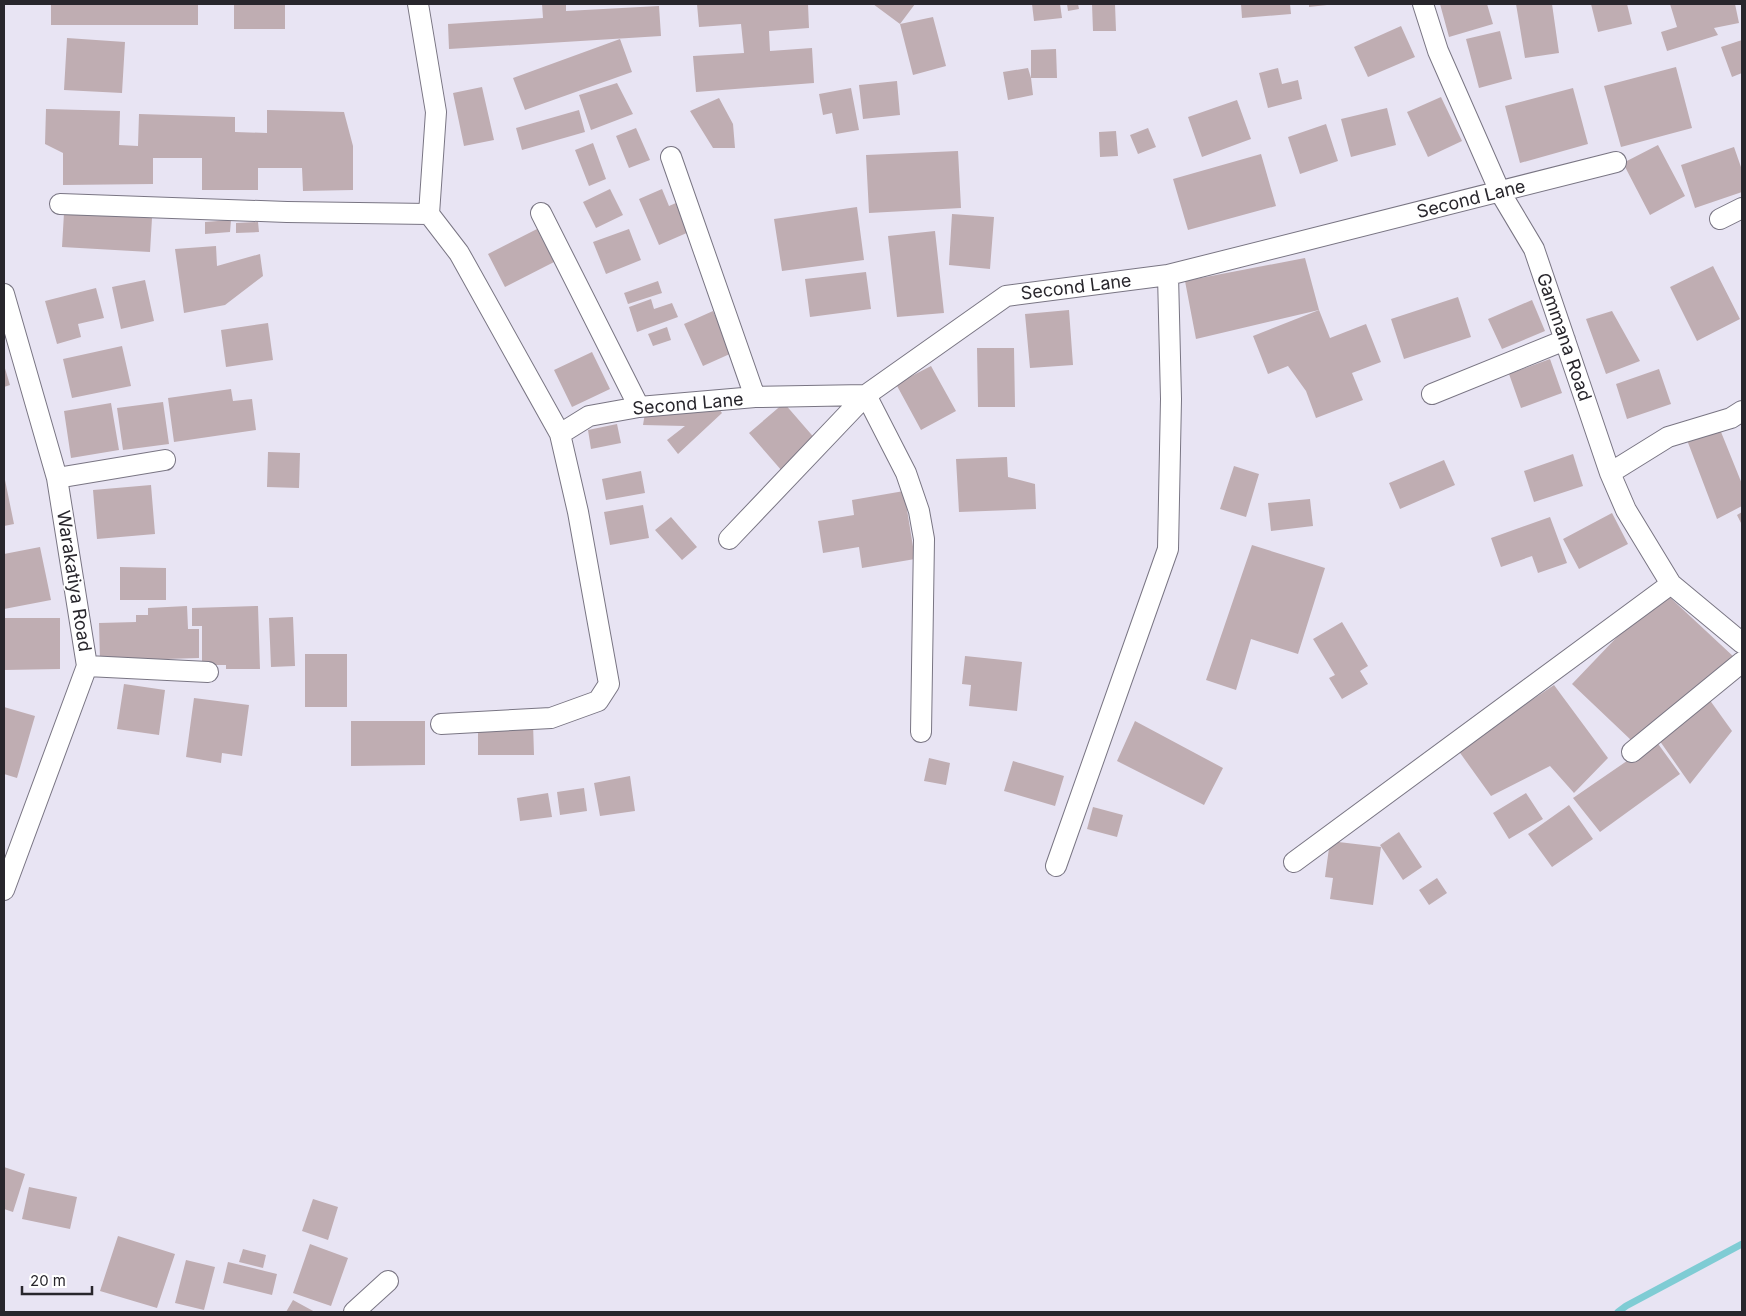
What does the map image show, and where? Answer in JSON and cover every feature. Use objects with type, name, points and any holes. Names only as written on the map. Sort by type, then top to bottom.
[{"type":"street","points":[[418,4],[436,112],[429,214],[459,252],[560,434],[578,512],[609,684],[598,701],[551,718],[441,724]]},
{"type":"street","name":"Gammana Road","points":[[1422,4],[1438,51],[1500,192],[1534,249],[1610,473],[1626,510],[1671,584],[1742,643]]},
{"type":"street","points":[[671,157],[755,397]]},
{"type":"street","name":"Second Lane","points":[[560,434],[589,416],[639,407],[755,397],[866,395],[1006,296],[1168,275],[1616,162]]},
{"type":"street","points":[[60,204],[287,212],[429,214]]},
{"type":"street","points":[[1720,219],[1742,208]]},
{"type":"street","points":[[541,213],[639,407]]},
{"type":"street","points":[[1056,866],[1168,549],[1171,399],[1168,275]]},
{"type":"street","name":"Warakatiya Road","points":[[4,294],[57,478],[87,666],[4,890]]},
{"type":"street","points":[[1432,394],[1564,340]]},
{"type":"street","points":[[729,539],[866,395],[906,473],[919,511],[924,539],[920,732]]},
{"type":"street","points":[[1610,473],[1668,437],[1731,418],[1742,411]]},
{"type":"street","points":[[57,478],[165,460]]},
{"type":"street","points":[[1294,862],[1671,584]]},
{"type":"street","points":[[1632,752],[1742,662]]},
{"type":"street","points":[[87,666],[208,672]]},
{"type":"street","points":[[354,1312],[388,1281]]},
{"type":"building","points":[[51,4],[198,4],[198,25],[51,25]]},
{"type":"building","points":[[234,4],[285,4],[285,29],[234,29]]},
{"type":"building","points":[[542,4],[566,4],[566,11],[659,6],[661,36],[449,49],[448,24],[543,18]]},
{"type":"building","points":[[697,4],[808,4],[809,28],[769,31],[770,51],[812,48],[814,83],[696,92],[693,56],[744,53],[741,24],[699,27]]},
{"type":"building","points":[[873,4],[915,4],[900,24]]},
{"type":"building","points":[[1032,4],[1060,4],[1062,18],[1034,21]]},
{"type":"building","points":[[1067,4],[1078,4],[1079,9],[1068,11]]},
{"type":"building","points":[[1092,4],[1115,4],[1116,31],[1093,31]]},
{"type":"building","points":[[1241,4],[1290,4],[1291,14],[1242,18]]},
{"type":"building","points":[[1309,4],[1327,4],[1327,5],[1309,7]]},
{"type":"building","points":[[1440,4],[1487,4],[1493,24],[1449,37]]},
{"type":"building","points":[[1516,4],[1552,4],[1559,53],[1525,58]]},
{"type":"building","points":[[1591,4],[1627,4],[1632,24],[1598,32]]},
{"type":"building","points":[[1670,4],[1735,4],[1739,23],[1714,28],[1718,35],[1667,51],[1661,32],[1677,27]]},
{"type":"building","points":[[933,17],[946,66],[913,75],[900,24]]},
{"type":"building","points":[[1401,26],[1415,57],[1368,77],[1354,47]]},
{"type":"building","points":[[1500,31],[1512,79],[1479,88],[1466,39]]},
{"type":"building","points":[[67,38],[125,42],[122,93],[64,90]]},
{"type":"building","points":[[620,39],[632,72],[525,110],[513,78]]},
{"type":"building","points":[[1742,40],[1742,73],[1732,77],[1721,47]]},
{"type":"building","points":[[1056,49],[1057,78],[1031,78],[1031,50]]},
{"type":"building","points":[[1676,67],[1692,128],[1621,147],[1604,86]]},
{"type":"building","points":[[1028,68],[1033,95],[1008,100],[1003,72]]},
{"type":"building","points":[[1278,68],[1282,84],[1298,80],[1302,99],[1268,108],[1259,73]]},
{"type":"building","points":[[897,81],[900,115],[863,119],[859,85]]},
{"type":"building","points":[[617,83],[633,114],[591,130],[579,95]]},
{"type":"building","points":[[482,87],[494,140],[464,146],[453,93]]},
{"type":"building","points":[[851,88],[859,130],[836,134],[832,113],[823,115],[819,94]]},
{"type":"building","points":[[1573,88],[1588,144],[1520,163],[1505,106]]},
{"type":"building","points":[[1441,97],[1462,141],[1428,157],[1407,112]]},
{"type":"building","points":[[719,98],[733,124],[735,148],[713,148],[690,111]]},
{"type":"building","points":[[1237,100],[1251,139],[1202,157],[1188,117]]},
{"type":"building","points":[[1387,108],[1396,145],[1351,157],[1341,119]]},
{"type":"building","points":[[46,109],[120,111],[119,145],[138,146],[139,114],[235,117],[235,132],[267,133],[267,110],[344,112],[353,146],[353,190],[303,191],[302,168],[258,168],[258,190],[202,190],[202,158],[153,158],[153,184],[63,185],[63,153],[45,144]]},
{"type":"building","points":[[579,110],[585,132],[522,150],[516,128]]},
{"type":"building","points":[[1326,124],[1338,161],[1300,174],[1288,137]]},
{"type":"building","points":[[636,128],[650,160],[629,168],[616,136]]},
{"type":"building","points":[[1148,128],[1156,147],[1138,154],[1130,135]]},
{"type":"building","points":[[1116,131],[1118,156],[1100,157],[1099,132]]},
{"type":"building","points":[[593,143],[606,179],[589,186],[575,150]]},
{"type":"building","points":[[1658,145],[1685,196],[1650,215],[1623,163]]},
{"type":"building","points":[[1734,147],[1742,170],[1742,192],[1695,208],[1681,165]]},
{"type":"building","points":[[958,151],[961,208],[869,213],[866,155]]},
{"type":"building","points":[[1261,154],[1276,206],[1188,230],[1173,179]]},
{"type":"building","points":[[610,189],[623,215],[596,228],[583,202]]},
{"type":"building","points":[[662,189],[669,206],[676,203],[689,232],[659,245],[639,199]]},
{"type":"building","points":[[857,207],[864,260],[782,271],[774,219]]},
{"type":"building","points":[[64,213],[152,218],[150,252],[62,247]]},
{"type":"building","points":[[952,214],[994,217],[990,269],[949,265]]},
{"type":"building","points":[[231,220],[230,232],[205,234],[205,222]]},
{"type":"building","points":[[258,222],[259,232],[236,233],[236,223]]},
{"type":"building","points":[[537,229],[554,262],[505,287],[488,254]]},
{"type":"building","points":[[629,229],[641,260],[606,274],[593,242]]},
{"type":"building","points":[[935,231],[944,313],[897,317],[888,236]]},
{"type":"building","points":[[216,246],[217,266],[260,254],[263,276],[225,305],[184,313],[175,249]]},
{"type":"building","points":[[1305,258],[1319,310],[1196,339],[1185,281]]},
{"type":"building","points":[[1713,266],[1740,319],[1697,341],[1670,287]]},
{"type":"building","points":[[866,272],[871,309],[810,317],[805,279]]},
{"type":"building","points":[[145,280],[154,321],[121,329],[112,287]]},
{"type":"building","points":[[658,281],[662,293],[628,304],[624,293]]},
{"type":"building","points":[[96,288],[104,318],[78,324],[81,337],[57,344],[45,301]]},
{"type":"building","points":[[1458,297],[1471,337],[1404,359],[1391,319]]},
{"type":"building","points":[[651,299],[654,309],[672,303],[678,317],[637,332],[629,307]]},
{"type":"building","points":[[1532,300],[1545,331],[1502,349],[1488,319]]},
{"type":"building","points":[[1069,310],[1073,365],[1030,368],[1025,314]]},
{"type":"building","points":[[1319,310],[1330,338],[1366,324],[1381,362],[1352,373],[1363,400],[1316,418],[1306,391],[1288,366],[1268,374],[1253,336]]},
{"type":"building","points":[[713,311],[732,353],[703,366],[684,324]]},
{"type":"building","points":[[1612,311],[1640,361],[1606,374],[1586,319]]},
{"type":"building","points":[[268,323],[273,360],[226,367],[221,330]]},
{"type":"building","points":[[667,327],[671,340],[653,346],[648,334]]},
{"type":"building","points":[[122,346],[131,386],[72,398],[63,359]]},
{"type":"building","points":[[977,348],[1014,348],[1015,407],[978,407]]},
{"type":"building","points":[[592,352],[610,389],[572,407],[554,370]]},
{"type":"building","points":[[1550,359],[1562,393],[1521,408],[1509,374]]},
{"type":"building","points":[[4,365],[10,385],[4,387]]},
{"type":"building","points":[[931,366],[956,411],[921,430],[896,384]]},
{"type":"building","points":[[1659,369],[1671,404],[1627,419],[1616,384]]},
{"type":"building","points":[[231,389],[233,401],[252,399],[256,430],[174,442],[168,398]]},
{"type":"building","points":[[163,402],[169,444],[123,450],[117,408]]},
{"type":"building","points":[[714,402],[722,413],[678,454],[667,440],[685,426],[643,425],[646,407]]},
{"type":"building","points":[[111,403],[119,450],[71,458],[64,411]]},
{"type":"building","points":[[784,403],[817,441],[782,471],[749,433]]},
{"type":"building","points":[[617,424],[621,443],[591,449],[588,430]]},
{"type":"building","points":[[1719,427],[1742,484],[1742,506],[1717,519],[1687,440]]},
{"type":"building","points":[[268,452],[300,453],[299,488],[267,487]]},
{"type":"building","points":[[1573,454],[1583,486],[1534,502],[1524,471]]},
{"type":"building","points":[[1007,457],[1008,477],[1035,484],[1036,509],[959,512],[956,459]]},
{"type":"building","points":[[1444,460],[1455,485],[1400,509],[1389,483]]},
{"type":"building","points":[[1234,466],[1259,474],[1246,517],[1220,509]]},
{"type":"building","points":[[641,471],[645,493],[606,500],[602,479]]},
{"type":"building","points":[[4,475],[14,524],[4,526]]},
{"type":"building","points":[[151,485],[155,534],[97,539],[93,490]]},
{"type":"building","points":[[904,491],[915,559],[862,568],[859,547],[823,553],[818,521],[854,515],[852,500]]},
{"type":"building","points":[[1310,499],[1313,526],[1271,531],[1268,503]]},
{"type":"building","points":[[643,505],[649,538],[610,545],[604,512]]},
{"type":"building","points":[[1742,512],[1742,525],[1737,515]]},
{"type":"building","points":[[1612,513],[1628,544],[1579,569],[1563,539]]},
{"type":"building","points":[[671,517],[697,547],[682,560],[655,530]]},
{"type":"building","points":[[1550,517],[1567,563],[1538,573],[1532,556],[1501,567],[1491,538]]},
{"type":"building","points":[[1252,545],[1325,568],[1298,654],[1251,639],[1236,690],[1206,680]]},
{"type":"building","points":[[40,547],[51,600],[4,609],[4,554]]},
{"type":"building","points":[[120,567],[166,568],[166,600],[120,600]]},
{"type":"building","points":[[1662,590],[1735,658],[1632,741],[1572,684]]},
{"type":"building","points":[[187,606],[188,629],[199,629],[199,658],[100,661],[99,623],[136,622],[136,615],[148,615],[148,608]]},
{"type":"building","points":[[258,606],[260,669],[226,669],[226,665],[202,665],[202,626],[192,626],[192,608]]},
{"type":"building","points":[[293,617],[295,666],[271,667],[269,618]]},
{"type":"building","points":[[4,618],[60,618],[60,669],[4,670]]},
{"type":"building","points":[[1342,622],[1368,666],[1360,671],[1368,684],[1342,699],[1329,678],[1335,675],[1313,639]]},
{"type":"building","points":[[305,654],[347,654],[347,707],[305,707]]},
{"type":"building","points":[[965,656],[1022,662],[1017,711],[969,706],[971,685],[962,684]]},
{"type":"building","points":[[124,684],[165,690],[159,735],[117,729]]},
{"type":"building","points":[[1554,685],[1608,758],[1574,793],[1550,766],[1491,796],[1458,750]]},
{"type":"building","points":[[194,698],[249,705],[242,756],[222,753],[221,763],[186,757]]},
{"type":"building","points":[[1709,699],[1732,731],[1690,784],[1657,737]]},
{"type":"building","points":[[4,707],[35,716],[17,778],[4,774]]},
{"type":"building","points":[[351,721],[425,721],[425,765],[351,766]]},
{"type":"building","points":[[1135,721],[1223,768],[1204,805],[1117,761]]},
{"type":"building","points":[[533,723],[534,755],[478,755],[478,724]]},
{"type":"building","points":[[1656,741],[1680,774],[1600,832],[1573,798]]},
{"type":"building","points":[[929,758],[950,763],[946,785],[924,781]]},
{"type":"building","points":[[1013,761],[1064,776],[1055,806],[1004,791]]},
{"type":"building","points":[[630,776],[635,811],[600,816],[594,783]]},
{"type":"building","points":[[584,788],[587,811],[560,815],[557,792]]},
{"type":"building","points":[[548,793],[552,817],[520,821],[517,798]]},
{"type":"building","points":[[1526,793],[1543,819],[1509,839],[1493,813]]},
{"type":"building","points":[[1569,805],[1593,839],[1552,867],[1528,834]]},
{"type":"building","points":[[1093,807],[1123,815],[1117,837],[1087,829]]},
{"type":"building","points":[[1399,832],[1422,867],[1403,880],[1380,845]]},
{"type":"building","points":[[1330,841],[1381,847],[1373,905],[1330,899],[1333,878],[1325,877]]},
{"type":"building","points":[[1437,878],[1447,893],[1429,905],[1419,890]]},
{"type":"building","points":[[4,1167],[25,1174],[13,1212],[4,1209]]},
{"type":"building","points":[[29,1187],[77,1197],[70,1229],[22,1219]]},
{"type":"building","points":[[313,1199],[338,1207],[328,1240],[302,1231]]},
{"type":"building","points":[[118,1236],[175,1254],[157,1308],[100,1291]]},
{"type":"building","points":[[310,1244],[348,1258],[331,1306],[293,1293]]},
{"type":"building","points":[[243,1249],[266,1255],[263,1268],[239,1262]]},
{"type":"building","points":[[186,1260],[215,1267],[204,1310],[175,1303]]},
{"type":"building","points":[[228,1262],[277,1274],[272,1295],[223,1283]]},
{"type":"building","points":[[293,1300],[315,1312],[286,1312]]},
{"type":"waterway","points":[[1618,1312],[1742,1244]]}]
